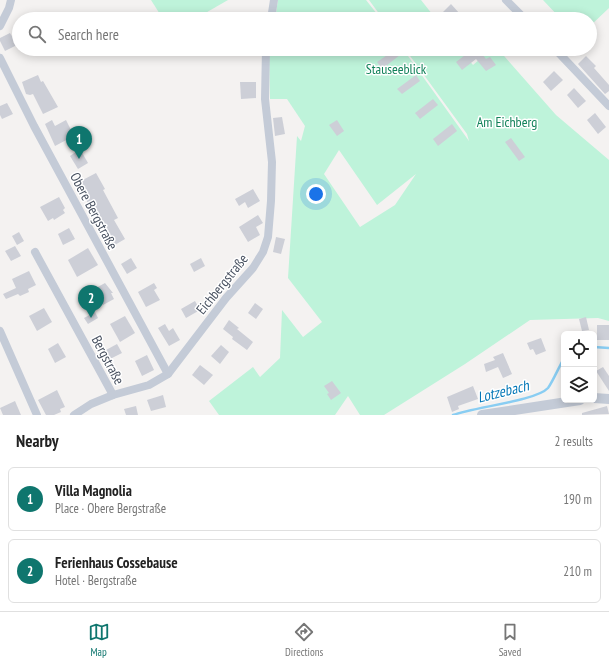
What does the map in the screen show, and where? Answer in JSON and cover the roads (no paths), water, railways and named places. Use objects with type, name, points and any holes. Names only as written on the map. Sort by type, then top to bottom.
[{"type":"street","points":[[0,26],[10,8],[11,0]]},
{"type":"street","points":[[272,12],[274,0]]},
{"type":"street","points":[[506,0],[518,12]]},
{"type":"street","name":"Eichbergstraße","points":[[74,415],[91,404],[113,395],[149,385],[168,374],[226,298],[253,268],[263,252],[268,237],[272,162],[265,99],[266,56]]},
{"type":"street","points":[[562,56],[609,106]]},
{"type":"street","name":"Obere Bergstraße","points":[[0,58],[34,126],[168,374]]},
{"type":"street","name":"Bergstraße","points":[[35,252],[113,395]]},
{"type":"street","points":[[0,332],[36,415]]},
{"type":"street","points":[[597,398],[609,399]]},
{"type":"street","points":[[482,415],[561,403]]},
{"type":"waterway","name":"Lotzebach","points":[[597,347],[609,348]]},
{"type":"waterway","name":"Lotzebach","points":[[453,415],[531,397],[541,393],[550,386],[561,364]]},
{"type":"place","name":"Villa Magnolia","points":[[79,159]]},
{"type":"place","name":"Ferienhaus Cossebause","points":[[91,318]]},
{"type":"park label","name":"Stauseeblick","points":[[396,69]]},
{"type":"park label","name":"Am Eichberg","points":[[507,122]]}]
